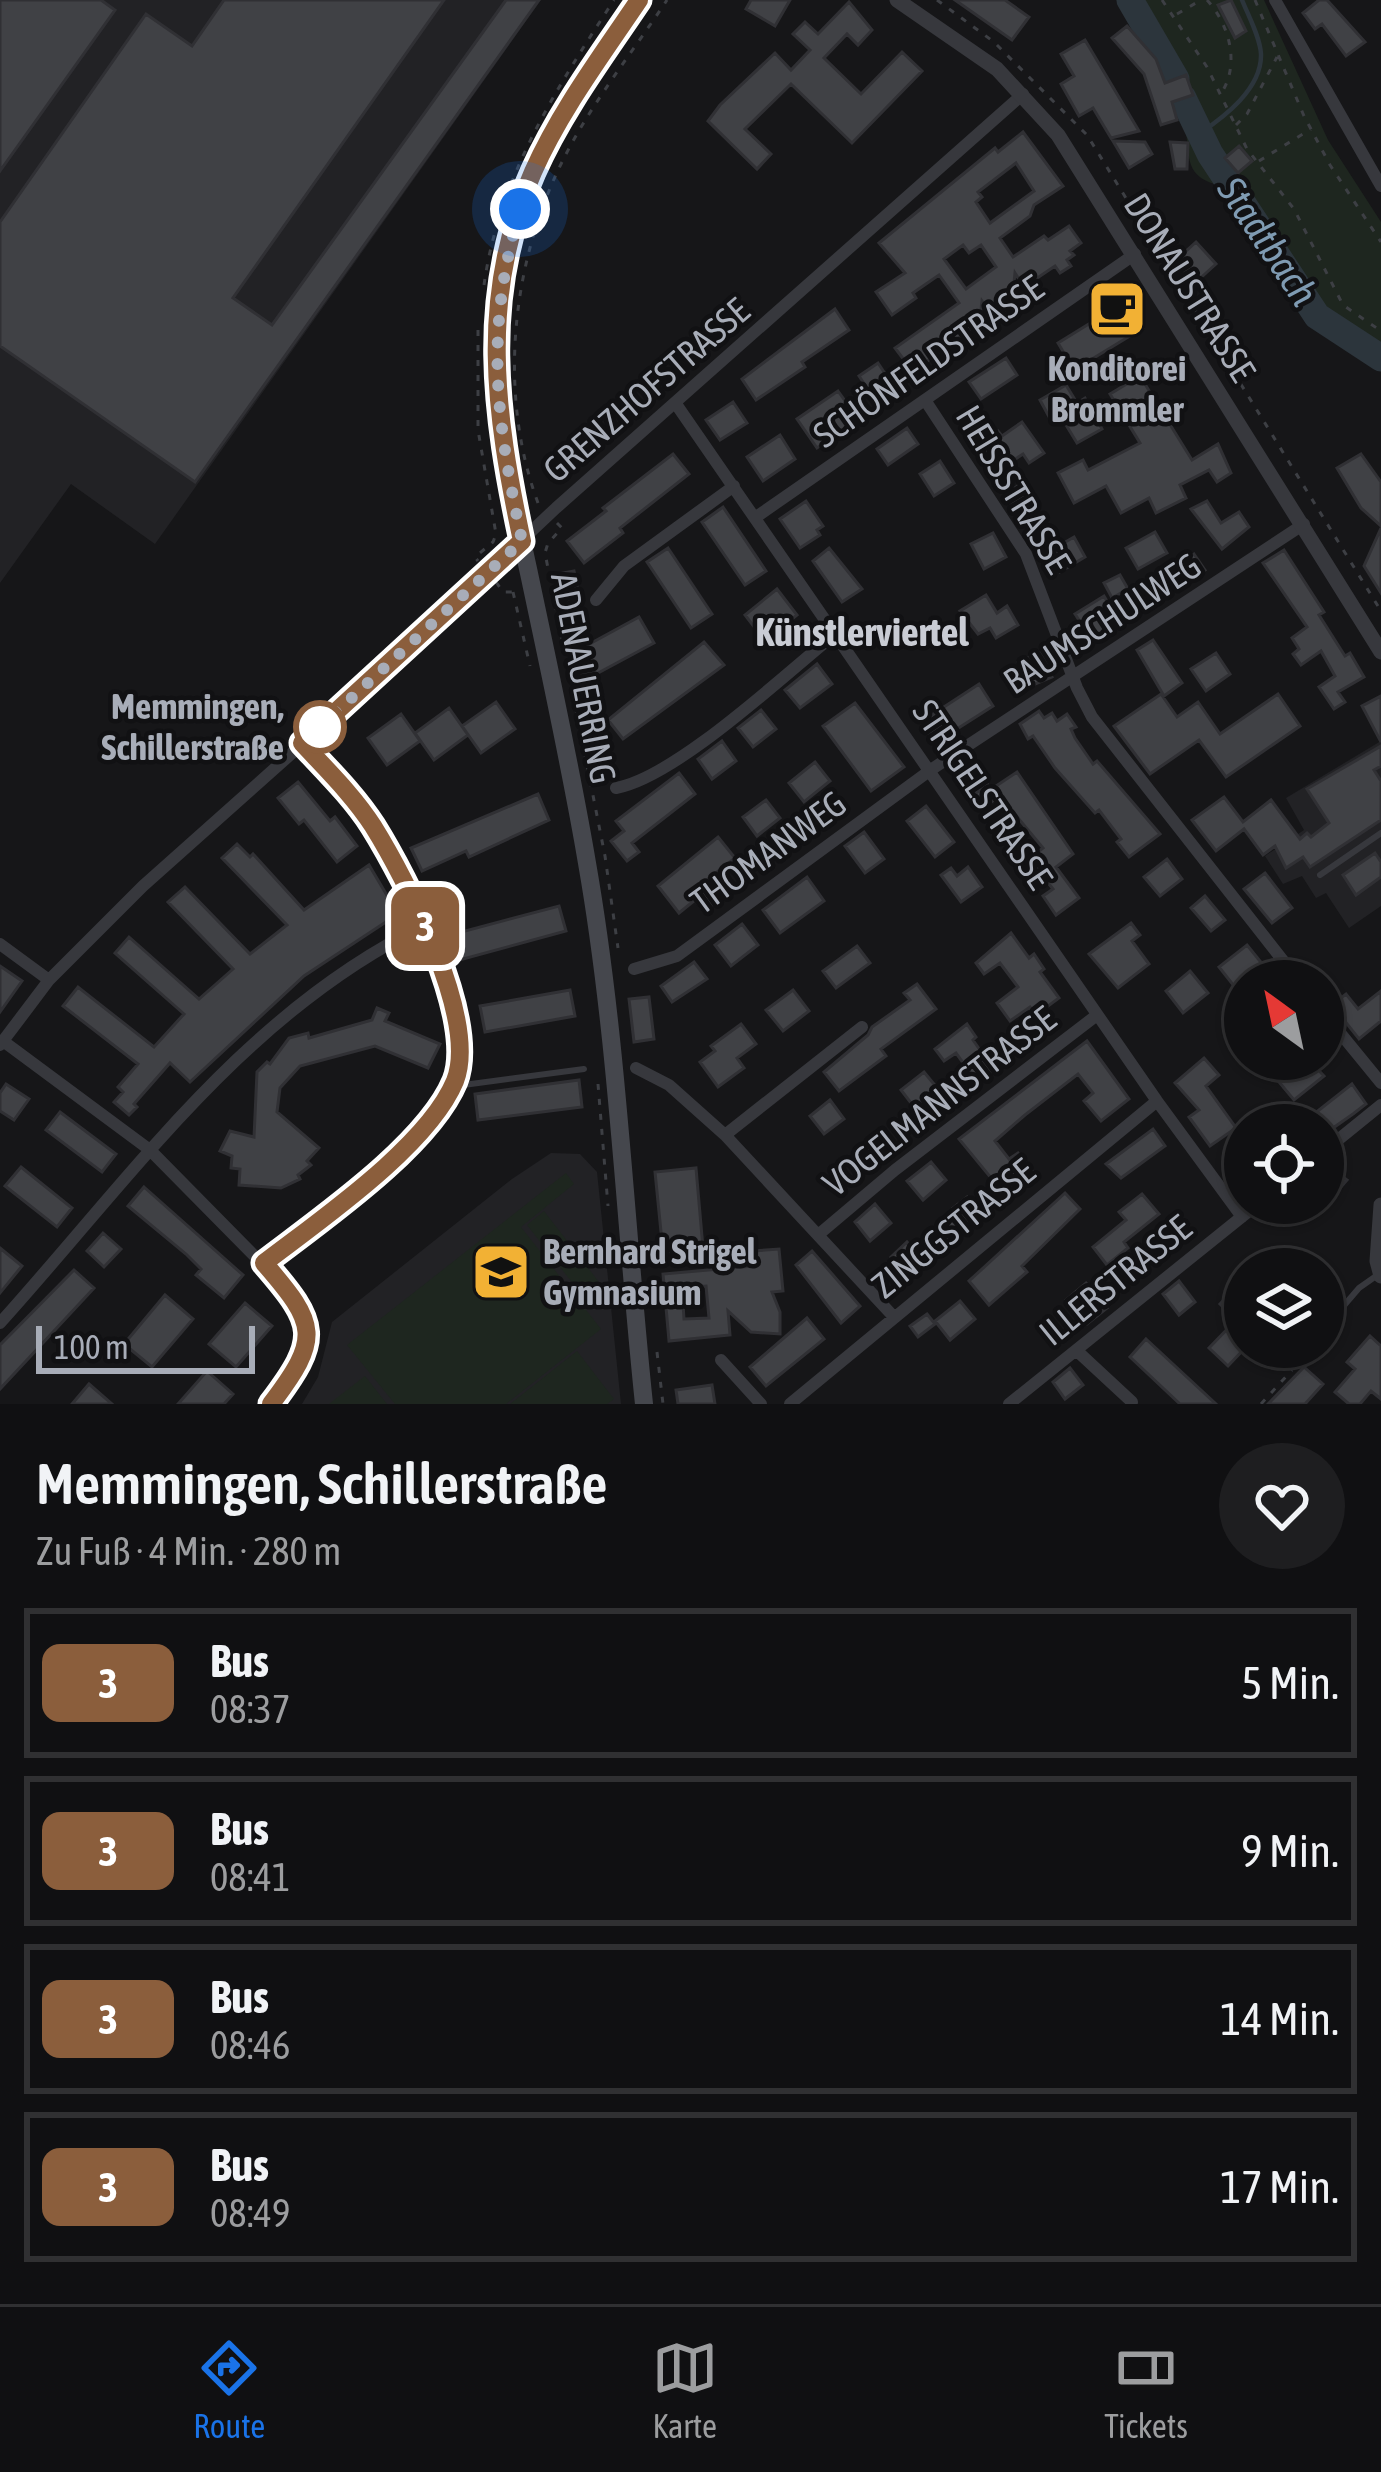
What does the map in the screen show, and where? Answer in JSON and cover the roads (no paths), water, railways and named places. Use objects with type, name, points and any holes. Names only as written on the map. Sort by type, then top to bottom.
[{"type":"main road","name":"ADENAUERRING","points":[[639,0],[556,128],[533,173],[508,250],[495,334],[497,409],[588,865],[644,1404]]},
{"type":"street","name":"DONAUSTRASSE","points":[[897,0],[974,52],[1023,94],[1058,135],[1381,652]]},
{"type":"street","points":[[1274,0],[1381,186]]},
{"type":"street","name":"GRENZHOFSTRASSE","points":[[1,1043],[49,980],[110,917],[1023,94]]},
{"type":"street","name":"SCHÖNFELDSTRASSE","points":[[755,517],[1135,254]]},
{"type":"street","name":"HEISSSTRASSE","points":[[925,400],[1026,554],[1073,679],[1112,746],[1281,960]]},
{"type":"street","name":"STRIGELSTRASSE","points":[[676,404],[1224,1192]]},
{"type":"street","points":[[596,600],[624,566],[734,486]]},
{"type":"street","name":"BAUMSCHULWEG","points":[[932,769],[1304,524]]},
{"type":"street","points":[[616,788],[648,779],[677,760],[835,634]]},
{"type":"street","points":[[302,743],[373,827],[438,954],[458,1035],[460,1055],[452,1086]]},
{"type":"street","name":"THOMANWEG","points":[[634,969],[677,956],[932,769]]},
{"type":"street","points":[[0,1323],[150,1150],[240,1055],[287,1013],[365,958],[424,925]]},
{"type":"street","points":[[0,944],[49,980]]},
{"type":"street","name":"VOGELMANNSTRASSE","points":[[818,1235],[1097,1015]]},
{"type":"street","points":[[725,1135],[862,1027]]},
{"type":"street","points":[[1344,1038],[1381,1083]]},
{"type":"street","points":[[1,1043],[150,1150],[288,1290],[306,1324],[307,1346],[300,1366],[271,1404]]},
{"type":"street","points":[[636,1068],[669,1085],[725,1135],[893,1316]]},
{"type":"street","name":"ZINGGSTRASSE","points":[[790,1404],[1157,1101]]},
{"type":"street","points":[[1344,1135],[1381,1105]]},
{"type":"street","points":[[1380,1275],[1381,1205]]},
{"type":"street","name":"ILLERSTRASSE","points":[[1009,1404],[1233,1224]]},
{"type":"street","points":[[1076,1350],[1132,1402]]},
{"type":"street","points":[[721,1360],[761,1404]]},
{"type":"lane","points":[[1319,874],[1381,833]]},
{"type":"lane","points":[[452,1086],[584,1070]]},
{"type":"lane","points":[[1344,1306],[1359,1288],[1380,1275]]},
{"type":"waterway","name":"Stadtbach","points":[[1130,0],[1176,79]]},
{"type":"waterway","points":[[1199,134],[1240,101],[1260,67],[1258,40],[1242,0]]},
{"type":"waterway","name":"Stadtbach","points":[[1183,98],[1210,154],[1317,316],[1381,358]]},
{"type":"place","name":"Konditorei Brommler","points":[[1117,309]]},
{"type":"place","name":"Memmingen, Schillerstraße","points":[[320,727]]},
{"type":"place","name":"Bernhard Strigel Gymnasium","points":[[501,1272]]},
{"type":"district","name":"Künstlerviertel","points":[[862,632]]}]
